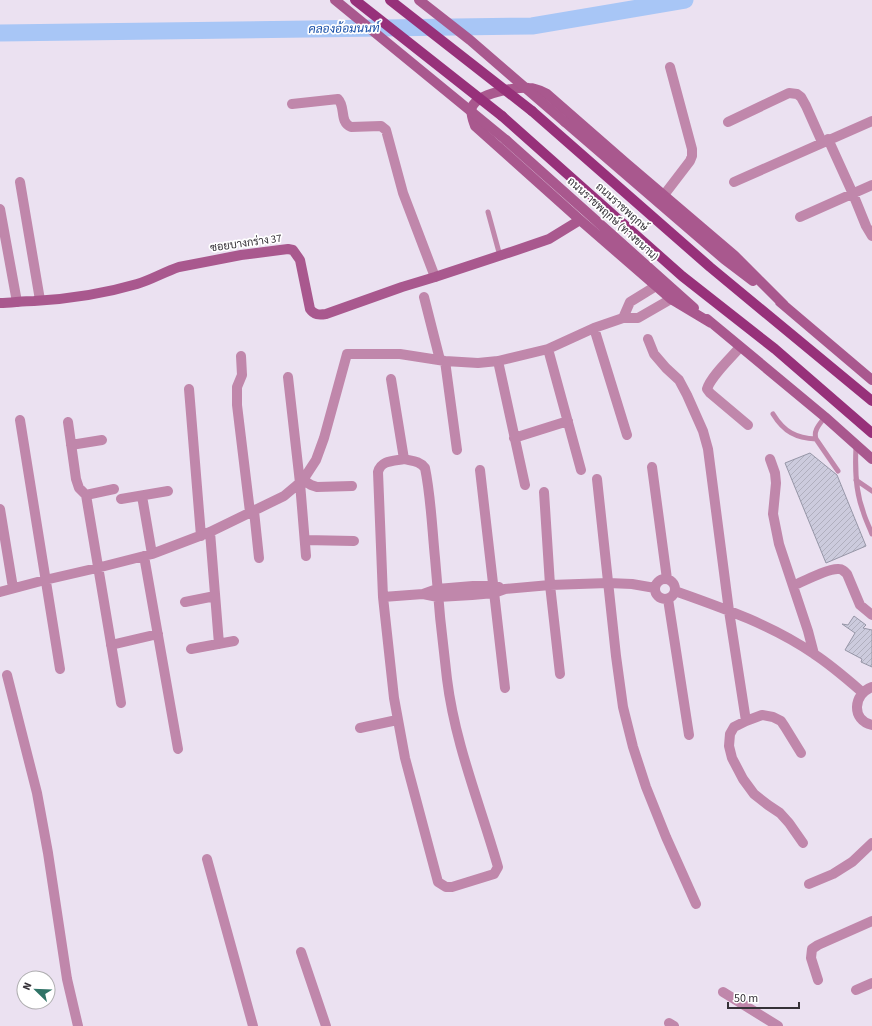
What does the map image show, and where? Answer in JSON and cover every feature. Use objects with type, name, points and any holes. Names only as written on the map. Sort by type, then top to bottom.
[{"type":"main road","name":"ถนนราชพฤกษ์ (ทางขนาน)","points":[[335,0],[506,140],[711,323],[825,417],[872,459]]},
{"type":"main road","name":"ถนนราชพฤกษ์","points":[[356,0],[502,116],[682,276],[774,349],[872,433]]},
{"type":"main road","name":"ถนนราชพฤกษ์","points":[[390,0],[532,111],[710,267],[861,393],[872,400]]},
{"type":"main road","points":[[418,0],[470,40],[724,259],[784,305],[872,380]]},
{"type":"main road","points":[[711,323],[671,299],[475,126],[472,117],[472,108],[475,102],[484,96],[528,87],[547,94],[734,255],[784,305]]},
{"type":"main road","name":"ซอยบางกร่าง 37","points":[[0,303],[69,298],[102,293],[137,284],[179,267],[241,255],[288,249],[293,250],[300,260],[310,309],[315,314],[320,315],[549,239],[580,220]]},
{"type":"main road","points":[[846,411],[872,442]]},
{"type":"street","points":[[664,195],[685,168],[692,156],[692,149],[670,68]]},
{"type":"street","points":[[728,122],[789,93],[797,94],[801,97],[853,194],[866,226],[872,236]]},
{"type":"street","points":[[292,104],[338,99],[342,105],[345,123],[348,126],[381,126],[386,130],[403,193],[435,277]]},
{"type":"street","points":[[734,182],[872,121]]},
{"type":"street","points":[[20,182],[40,300]]},
{"type":"street","points":[[800,217],[872,184]]},
{"type":"street","points":[[0,209],[17,302]]},
{"type":"street","points":[[623,318],[630,302],[656,286]]},
{"type":"street","points":[[424,298],[442,361],[457,450]]},
{"type":"street","points":[[0,592],[148,555],[205,534],[284,496],[302,482],[316,460],[324,438],[347,354],[400,354],[442,361],[478,363],[498,361],[548,349],[594,328],[623,318],[638,318],[671,299]]},
{"type":"street","points":[[594,328],[627,435]]},
{"type":"street","points":[[648,340],[654,354],[679,380],[703,431],[708,449],[746,721]]},
{"type":"street","points":[[740,347],[709,383],[707,389],[748,425]]},
{"type":"street","points":[[548,349],[581,470]]},
{"type":"street","points":[[241,356],[242,375],[237,387],[237,406],[259,558]]},
{"type":"street","points":[[498,361],[524,484]]},
{"type":"street","points":[[288,377],[302,482],[306,556]]},
{"type":"street","points":[[392,379],[404,459]]},
{"type":"street","points":[[189,389],[205,534],[215,596],[219,644]]},
{"type":"street","points":[[20,420],[60,669]]},
{"type":"street","points":[[514,438],[568,421]]},
{"type":"street","points":[[68,422],[76,479],[79,488],[86,495],[120,703]]},
{"type":"street","points":[[71,445],[102,440]]},
{"type":"street","points":[[404,459],[418,462],[425,468],[430,499],[447,680],[456,726],[498,866],[494,874],[452,887],[446,887],[438,882],[405,758],[394,698],[383,597],[378,472],[381,464],[404,459]]},
{"type":"street","points":[[770,459],[776,483],[773,514],[779,544],[814,654]]},
{"type":"street","points":[[652,467],[667,579]]},
{"type":"street","points":[[480,470],[505,688]]},
{"type":"street","points":[[597,479],[623,707],[633,747],[646,787],[660,823],[696,904]]},
{"type":"street","points":[[302,482],[317,487],[352,486]]},
{"type":"street","points":[[86,495],[114,489]]},
{"type":"street","points":[[121,499],[168,491]]},
{"type":"street","points":[[544,492],[550,585],[560,674]]},
{"type":"street","points":[[142,496],[158,634],[178,749]]},
{"type":"street","points":[[0,509],[13,588]]},
{"type":"street","points":[[304,540],[354,541]]},
{"type":"street","points":[[793,586],[830,570],[840,569],[846,574],[860,605],[872,615]]},
{"type":"street","points":[[689,734],[672,595],[673,583],[667,579],[663,579],[656,584],[655,588],[656,593],[662,599],[672,595],[730,611],[784,636],[814,654],[862,692]]},
{"type":"street","points":[[383,597],[438,593],[473,586],[504,589],[550,585],[608,583],[632,584],[655,588]]},
{"type":"street","points":[[185,602],[215,596]]},
{"type":"street","points":[[110,645],[158,634]]},
{"type":"street","points":[[191,649],[234,641]]},
{"type":"street","points":[[8,675],[37,793],[48,853],[67,978],[78,1026]]},
{"type":"street","points":[[872,687],[867,688],[862,692],[858,698],[857,705],[858,714],[862,720],[867,724],[872,725]]},
{"type":"street","points":[[801,753],[781,721],[773,716],[762,715],[746,721],[734,727],[730,734],[729,746],[732,758],[743,779],[754,794],[780,813],[790,823],[803,843]]},
{"type":"street","points":[[360,728],[398,720]]},
{"type":"street","points":[[809,884],[833,874],[852,862],[872,843]]},
{"type":"street","points":[[207,859],[253,1026]]},
{"type":"street","points":[[818,980],[811,958],[812,949],[872,921]]},
{"type":"street","points":[[301,952],[326,1026]]},
{"type":"street","points":[[856,990],[872,983]]},
{"type":"street","points":[[723,992],[778,1026]]},
{"type":"lane","points":[[488,212],[500,256]]},
{"type":"lane","points":[[773,414],[779,424],[787,432],[807,439],[816,439]]},
{"type":"lane","points":[[825,417],[817,428],[815,436],[838,471]]},
{"type":"lane","points":[[856,445],[856,480],[862,509],[872,534]]},
{"type":"lane","points":[[856,480],[872,491]]},
{"type":"building","points":[[810,453],[837,475],[866,546],[826,563],[785,463]]},
{"type":"building","points":[[854,616],[866,625],[863,628],[872,630],[872,667],[861,662],[862,659],[845,650],[855,633],[842,624],[848,625]]},
{"type":"waterway","name":"คลองอ้อมนนท์","points":[[0,33],[532,26],[685,0]]}]
